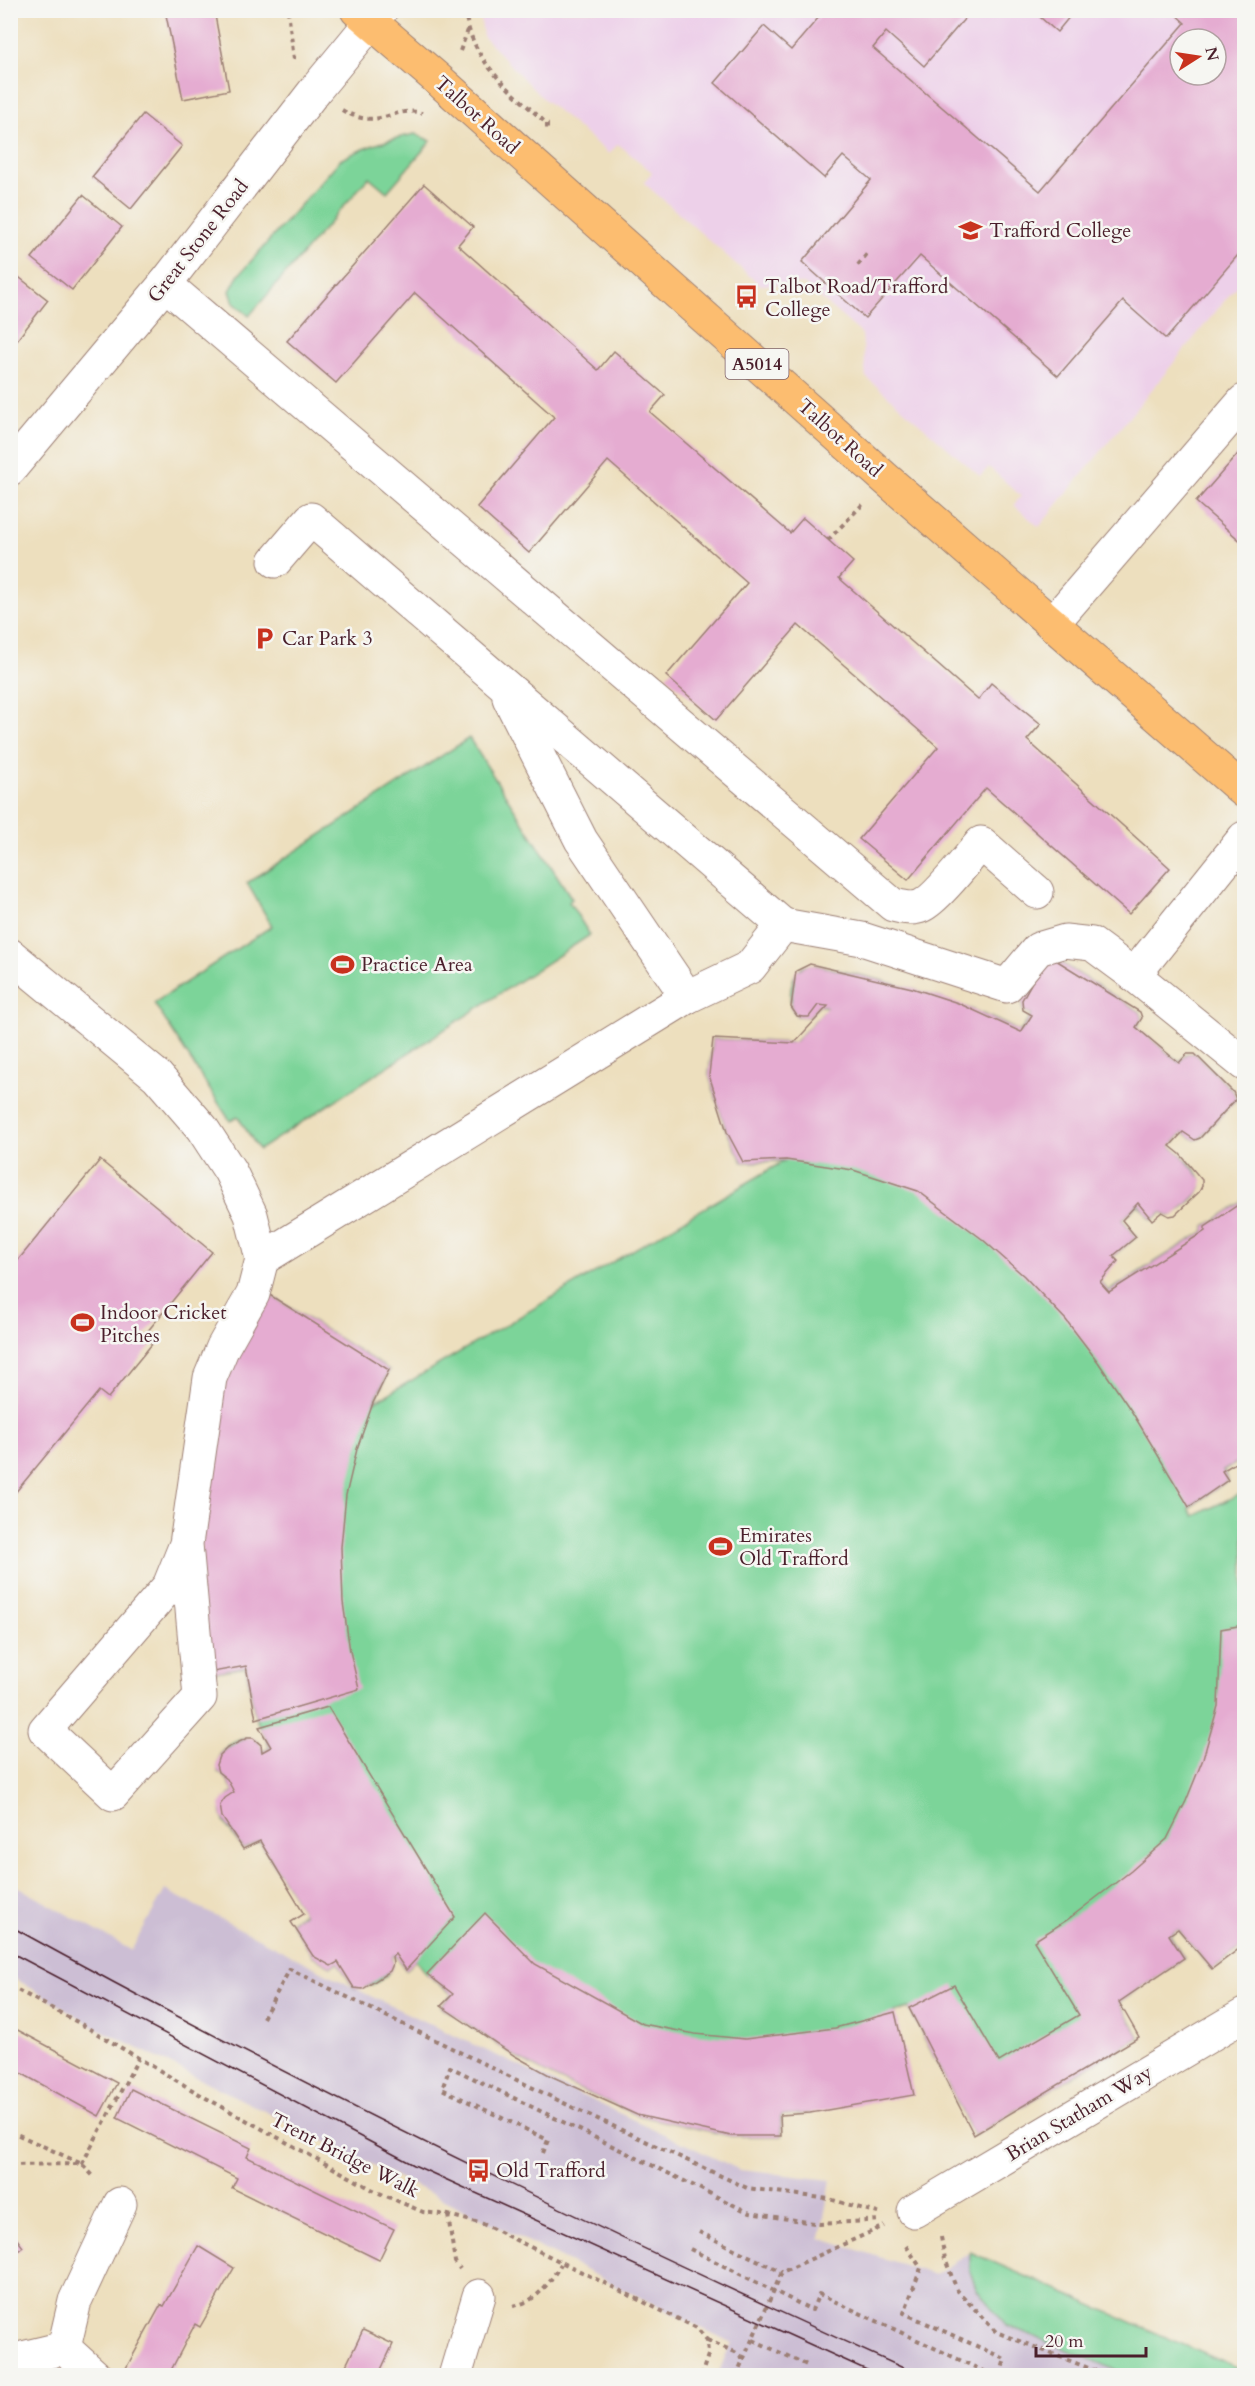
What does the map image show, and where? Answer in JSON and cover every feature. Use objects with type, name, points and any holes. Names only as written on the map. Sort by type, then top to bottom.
[{"type":"main road","name":"Talbot Road","points":[[370,15],[441,82],[886,479],[1245,791]]},
{"type":"street","name":"Great Stone Road","points":[[10,469],[165,284],[370,15]]},
{"type":"street","points":[[165,284],[893,904],[908,908],[921,906],[932,898],[981,843],[1036,892]]},
{"type":"street","points":[[1052,624],[1245,401]]},
{"type":"street","points":[[274,561],[311,519],[783,925],[862,939],[1006,986],[1038,949],[1065,941],[1092,944],[1234,1055],[1245,1075]]},
{"type":"street","points":[[502,683],[581,840],[687,997]]},
{"type":"street","points":[[1134,975],[1245,838]]},
{"type":"street","points":[[262,1259],[687,997],[750,967],[783,925]]},
{"type":"street","points":[[10,955],[157,1076],[202,1128],[230,1171],[252,1215],[262,1259],[253,1294],[223,1347],[210,1378],[186,1544],[170,1586],[45,1730],[113,1794],[200,1697],[186,1544]]},
{"type":"street","name":"Brian Statham Way","points":[[910,2213],[1245,2015]]},
{"type":"street","points":[[64,2348],[75,2301],[120,2204]]},
{"type":"street","points":[[455,2376],[479,2296]]},
{"type":"street","points":[[10,2361],[64,2348]]},
{"type":"street","points":[[64,2348],[95,2376]]},
{"type":"path","points":[[288,10],[292,30],[291,50],[298,68]]},
{"type":"path","points":[[465,10],[471,37],[483,61],[547,124],[549,178]]},
{"type":"path","points":[[858,265],[867,254]]},
{"type":"path","points":[[828,540],[886,479]]},
{"type":"path","points":[[263,2018],[290,1969],[574,2108],[747,2188],[910,2213],[945,2259],[957,2290],[996,2331],[1109,2376]]},
{"type":"path","name":"Trent Bridge Walk","points":[[10,1986],[377,2192],[423,2212],[448,2215],[483,2224],[697,2328],[707,2340],[735,2352],[744,2359]]},
{"type":"path","points":[[82,2164],[138,2059]]},
{"type":"path","points":[[543,2153],[548,2140],[442,2089],[450,2067],[750,2213],[820,2224],[910,2213]]},
{"type":"path","points":[[10,2131],[82,2164],[120,2204]]},
{"type":"path","points":[[10,2165],[82,2164]]},
{"type":"path","points":[[736,2376],[782,2272],[910,2213]]},
{"type":"path","points":[[910,2213],[921,2268],[904,2313],[1005,2359],[999,2376]]},
{"type":"path","points":[[699,2232],[782,2272]]},
{"type":"path","points":[[690,2249],[812,2310],[819,2294],[994,2376]]},
{"type":"path","points":[[701,2376],[708,2355],[707,2340]]},
{"type":"path","points":[[753,2340],[807,2365]]},
{"type":"shaded area","name":"Trafford College","points":[[480,11],[1244,11],[1244,277],[1039,527],[1014,505],[1021,496],[989,467],[980,476],[866,377],[862,334],[804,284],[760,285],[644,183],[652,172],[618,144],[609,154],[538,94],[483,36]]},
{"type":"shaded area","points":[[11,1883],[131,1950],[165,1890],[368,1995],[740,2170],[831,2180],[820,2238],[935,2275],[970,2252],[1244,2371],[1244,2375],[717,2375],[732,2343],[97,2028],[11,1976]]},
{"type":"green space","points":[[415,134],[431,141],[387,192],[369,177],[249,316],[234,303],[230,291],[238,276],[340,160],[376,144]]},
{"type":"green space","name":"Practice Area","points":[[469,738],[572,899],[569,902],[590,935],[259,1150],[238,1117],[230,1121],[154,1003],[272,926],[247,883]]},
{"type":"green space","name":"Emirates Old Trafford","points":[[1051,957],[1140,1012],[1142,1018],[1136,1028],[1179,1062],[1187,1054],[1195,1054],[1233,1092],[1236,1099],[1200,1138],[1195,1140],[1183,1132],[1170,1146],[1199,1177],[1201,1187],[1198,1193],[1175,1214],[1169,1216],[1162,1212],[1152,1220],[1138,1204],[1122,1220],[1136,1237],[1113,1256],[1100,1282],[1109,1291],[1205,1231],[1205,1227],[1244,1201],[1244,1458],[1223,1471],[1228,1480],[1189,1508],[1194,1516],[1244,1492],[1244,1945],[1212,1969],[1178,1929],[1170,1935],[1184,1958],[1119,2002],[1139,2037],[974,2135],[909,2008],[895,2012],[810,2113],[781,2115],[781,2136],[731,2136],[637,2115],[551,2076],[515,2056],[441,2006],[452,1994],[427,1974],[415,1960],[406,1970],[395,1955],[392,1957],[390,1970],[380,1980],[367,1987],[354,1988],[338,1962],[331,1966],[313,1956],[291,1922],[304,1913],[260,1841],[243,1849],[227,1827],[222,1812],[222,1805],[226,1798],[234,1791],[227,1779],[218,1772],[219,1757],[222,1751],[242,1739],[255,1740],[260,1744],[262,1751],[270,1747],[256,1719],[246,1667],[213,1672],[268,1294],[389,1370],[375,1402],[784,1161],[743,1162],[727,1132],[709,1075],[713,1039],[794,1043],[828,1007],[818,1005],[809,1017],[797,1016],[791,1007],[791,993],[794,979],[801,969],[814,965],[919,991],[970,1009],[1020,1032],[1032,1015],[1023,1010],[1022,1000]]},
{"type":"green space","points":[[970,2252],[1244,2371],[1244,2375],[1128,2375],[1006,2325],[976,2289],[970,2271]]},
{"type":"building","points":[[165,10],[214,10],[229,90],[183,99]]},
{"type":"building","points":[[825,10],[972,10],[924,66],[886,32],[873,48],[1040,191],[1168,43],[1168,87],[1228,87],[1228,27],[1182,27],[1185,23],[1171,10],[1244,10],[1244,248],[1166,339],[1123,301],[1058,376],[920,256],[865,318],[802,262],[871,180],[843,156],[824,178],[715,83],[764,26],[791,50]]},
{"type":"building","points":[[1032,10],[1075,10],[1057,32]]},
{"type":"building","points":[[143,114],[182,146],[131,209],[92,177]]},
{"type":"building","points":[[424,184],[473,227],[458,245],[598,370],[614,351],[665,395],[650,412],[790,533],[803,518],[853,562],[839,578],[978,700],[991,683],[1041,724],[1027,740],[1170,868],[1129,914],[986,788],[908,880],[859,839],[938,747],[798,625],[716,720],[666,676],[747,583],[608,461],[529,553],[477,507],[554,417],[415,293],[336,383],[287,341]]},
{"type":"building","points":[[83,195],[122,227],[72,290],[32,258]]},
{"type":"building","points":[[11,271],[48,300],[10,349],[10,273]]},
{"type":"building","points":[[1244,449],[1244,544],[1196,502]]},
{"type":"building","points":[[1051,957],[1140,1012],[1142,1018],[1136,1027],[1179,1063],[1187,1054],[1195,1054],[1233,1092],[1236,1099],[1200,1138],[1195,1140],[1183,1132],[1170,1146],[1202,1180],[1199,1192],[1175,1215],[1169,1216],[1162,1212],[1152,1220],[1138,1203],[1122,1220],[1136,1237],[1113,1256],[1118,1261],[1100,1282],[1109,1292],[1205,1231],[1205,1227],[1244,1201],[1244,1458],[1222,1471],[1228,1480],[1189,1507],[1132,1412],[1098,1362],[1066,1320],[1024,1276],[982,1239],[918,1191],[853,1170],[786,1160],[743,1162],[727,1132],[709,1075],[713,1039],[794,1043],[828,1006],[818,1005],[809,1017],[797,1016],[791,1007],[796,971],[810,964],[912,988],[958,1003],[1021,1032],[1032,1015],[1023,1010],[1022,1000],[1045,959]]},
{"type":"building","name":"Indoor Cricket Pitches","points":[[100,1160],[212,1252],[143,1337],[152,1344],[108,1398],[99,1391],[10,1499],[10,1270]]},
{"type":"building","points":[[268,1294],[389,1370],[373,1403],[357,1449],[346,1495],[341,1547],[343,1602],[350,1651],[359,1689],[256,1719],[246,1666],[213,1672],[197,1576],[220,1396],[240,1342]]},
{"type":"building","points":[[1244,1625],[1244,1945],[1212,1969],[1178,1929],[1169,1935],[1184,1958],[1119,2002],[1139,2037],[974,2135],[909,2008],[954,1985],[999,2062],[1079,2015],[1034,1941],[1067,1920],[1131,1871],[1167,1839],[1203,1759],[1218,1706],[1221,1629]]},
{"type":"building","points":[[328,1707],[455,1917],[406,1970],[395,1954],[392,1957],[393,1964],[390,1971],[363,1989],[354,1988],[338,1962],[331,1966],[313,1956],[291,1922],[304,1914],[260,1841],[243,1849],[222,1817],[220,1805],[234,1792],[227,1779],[218,1772],[216,1765],[219,1756],[227,1748],[247,1738],[253,1738],[261,1745],[262,1752],[271,1747],[259,1727]]},
{"type":"building","points":[[485,1913],[535,1964],[643,2024],[695,2034],[745,2039],[835,2028],[895,2012],[914,2095],[810,2113],[780,2115],[781,2136],[731,2136],[637,2115],[551,2076],[515,2056],[441,2006],[453,1994],[427,1974]]},
{"type":"building","points":[[10,2026],[117,2083],[99,2116],[10,2067]]},
{"type":"building","points":[[131,2089],[251,2148],[247,2157],[394,2229],[379,2260],[232,2188],[237,2178],[117,2118]]},
{"type":"building","points":[[10,2230],[23,2247],[10,2257]]},
{"type":"building","points":[[198,2246],[234,2268],[200,2327],[195,2324],[168,2376],[139,2376],[125,2370],[161,2305],[164,2306]]},
{"type":"building","points":[[363,2330],[393,2344],[378,2376],[341,2376]]},
{"type":"tram line","points":[[10,1926],[347,2104],[575,2216],[921,2376]]},
{"type":"tram line","points":[[10,1952],[414,2165],[880,2376]]},
{"type":"place","name":"Trafford College","points":[[971,230]]},
{"type":"place","name":"Talbot Road/Trafford College","points":[[747,297]]},
{"type":"place","name":"Car Park 3","points":[[264,638]]},
{"type":"place","name":"Practice Area","points":[[343,964]]},
{"type":"place","name":"Indoor Cricket Pitches","points":[[82,1323]]},
{"type":"place","name":"Emirates Old Trafford","points":[[721,1546]]},
{"type":"place","name":"Old Trafford","points":[[478,2170]]}]
